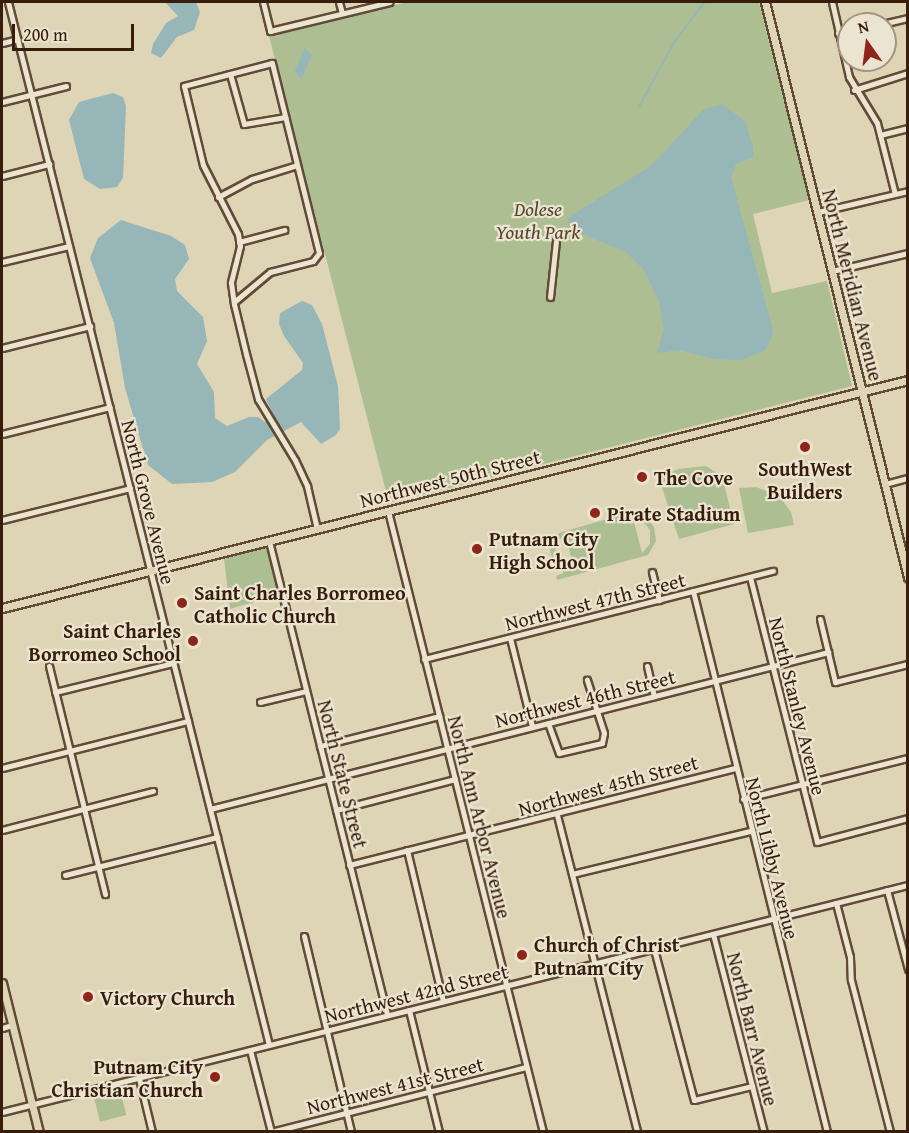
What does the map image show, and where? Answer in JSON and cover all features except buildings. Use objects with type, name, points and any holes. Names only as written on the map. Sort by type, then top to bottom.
[{"type":"main road","name":"North Meridian Avenue","points":[[765,2],[908,577]]},
{"type":"main road","name":"Northwest 50th Street","points":[[2,608],[908,380]]},
{"type":"main road","points":[[2,982],[39,1131]]},
{"type":"street","name":"North Grove Avenue","points":[[8,2],[269,1045]]},
{"type":"street","points":[[263,2],[270,31],[390,2]]},
{"type":"street","points":[[339,2],[342,13]]},
{"type":"street","points":[[832,2],[837,28]]},
{"type":"street","points":[[2,43],[18,39]]},
{"type":"street","points":[[234,302],[270,272],[319,257],[272,63],[184,86],[203,165],[239,242],[231,283],[234,302],[258,399],[307,486],[317,529]]},
{"type":"street","points":[[849,72],[854,90],[870,109],[880,135],[895,194]]},
{"type":"street","points":[[854,90],[908,73]]},
{"type":"street","points":[[230,74],[244,124],[285,117]]},
{"type":"street","points":[[2,102],[66,86]]},
{"type":"street","points":[[880,135],[908,128]]},
{"type":"street","points":[[2,176],[49,165]]},
{"type":"street","points":[[218,197],[252,180],[297,165]]},
{"type":"street","points":[[818,212],[908,191]]},
{"type":"street","points":[[239,242],[284,230]]},
{"type":"street","points":[[550,297],[556,241]]},
{"type":"street","points":[[2,262],[69,246]]},
{"type":"street","points":[[832,271],[908,253]]},
{"type":"street","points":[[2,348],[90,326]]},
{"type":"street","points":[[2,434],[110,407]]},
{"type":"street","points":[[885,484],[908,478]]},
{"type":"street","points":[[2,520],[130,488]]},
{"type":"street","name":"North Ann Arbor Avenue","points":[[388,511],[543,1131]]},
{"type":"street","points":[[899,542],[908,540]]},
{"type":"street","name":"North State Street","points":[[269,541],[387,1015]]},
{"type":"street","name":"Northwest 47th Street","points":[[424,659],[773,571]]},
{"type":"street","points":[[652,572],[658,600]]},
{"type":"street","name":"North Stanley Avenue","points":[[750,577],[817,842],[908,818]]},
{"type":"street","name":"North Libby Avenue","points":[[693,591],[742,799],[827,1131]]},
{"type":"street","points":[[820,619],[836,682],[908,664]]},
{"type":"street","points":[[510,638],[532,726]]},
{"type":"street","name":"Northwest 46th Street","points":[[210,808],[828,652]]},
{"type":"street","points":[[55,692],[173,663]]},
{"type":"street","points":[[49,666],[105,894]]},
{"type":"street","points":[[647,666],[654,696]]},
{"type":"street","points":[[548,723],[559,753],[596,746],[605,736],[587,680]]},
{"type":"street","points":[[260,702],[306,691]]},
{"type":"street","points":[[320,746],[439,716]]},
{"type":"street","points":[[2,768],[188,721]]},
{"type":"street","points":[[742,799],[908,758]]},
{"type":"street","name":"Northwest 45th Street","points":[[350,865],[557,815],[735,768]]},
{"type":"street","points":[[336,810],[455,779]]},
{"type":"street","points":[[2,830],[153,791]]},
{"type":"street","points":[[557,815],[637,1131]]},
{"type":"street","points":[[572,874],[750,831]]},
{"type":"street","points":[[65,875],[217,837]]},
{"type":"street","points":[[407,850],[442,1001]]},
{"type":"street","name":"Northwest 42nd Street","points":[[2,1112],[908,885]]},
{"type":"street","points":[[887,890],[908,969]]},
{"type":"street","points":[[836,903],[850,957],[851,980],[890,1131]]},
{"type":"street","name":"North Barr Avenue","points":[[713,934],[764,1131]]},
{"type":"street","points":[[304,936],[351,1131]]},
{"type":"street","points":[[654,948],[694,1100],[752,1086]]},
{"type":"street","points":[[409,1010],[440,1131]]},
{"type":"street","points":[[2,1028],[12,1025]]},
{"type":"street","points":[[250,1050],[271,1131]]},
{"type":"street","name":"Northwest 41st Street","points":[[271,1131],[526,1067]]},
{"type":"street","points":[[139,1078],[152,1131]]},
{"type":"green space","name":"Dolese Youth Park","points":[[408,2],[759,2],[809,200],[753,214],[772,293],[827,281],[852,386],[389,503],[269,36]]},
{"type":"green space","points":[[706,466],[722,476],[734,524],[679,539],[660,482],[664,475],[678,469]]},
{"type":"green space","points":[[756,487],[779,496],[791,512],[794,525],[748,533],[739,488]]},
{"type":"green space","points":[[628,513],[645,516],[654,527],[656,541],[648,555],[557,580],[556,576],[564,573],[553,563],[550,550],[559,533]],"holes":[[[633,518],[643,521],[650,530],[650,544],[642,553]],[[566,535],[574,571],[562,566],[555,554],[557,542]]]},
{"type":"green space","points":[[266,547],[279,595],[230,609],[224,558]]},
{"type":"green space","points":[[119,1086],[126,1115],[100,1122],[93,1093]]},
{"type":"water","points":[[165,2],[196,2],[200,12],[194,30],[177,37],[161,58],[151,53],[153,44],[166,23],[178,16]]},
{"type":"water","points":[[305,48],[312,55],[301,80],[295,71]]},
{"type":"water","points":[[113,93],[123,97],[126,106],[123,178],[117,187],[100,189],[84,179],[69,120],[79,102]]},
{"type":"water","points":[[722,104],[745,121],[753,147],[753,157],[736,164],[731,177],[773,330],[772,338],[765,350],[741,360],[715,359],[679,350],[657,353],[664,329],[659,301],[644,270],[626,252],[580,233],[567,222],[572,215],[651,166],[703,110]]},
{"type":"water","points":[[121,220],[171,236],[185,245],[189,259],[175,279],[177,291],[203,317],[207,341],[197,364],[214,392],[215,418],[227,426],[249,417],[258,417],[265,422],[274,416],[266,399],[302,370],[303,363],[284,336],[279,324],[280,313],[302,301],[312,305],[322,324],[338,386],[340,429],[336,435],[321,444],[301,422],[267,440],[235,472],[212,482],[172,484],[148,465],[125,388],[114,323],[90,258],[98,238]]},
{"type":"waterway","points":[[639,107],[675,41],[705,2]]},
{"type":"place","name":"SouthWest Builders","points":[[805,447]]},
{"type":"place","name":"The Cove","points":[[642,477]]},
{"type":"place","name":"Pirate Stadium","points":[[595,513]]},
{"type":"place","name":"Putnam City High School","points":[[477,549]]},
{"type":"place","name":"Saint Charles Borromeo Catholic Church","points":[[182,603]]},
{"type":"place","name":"Saint Charles Borromeo School","points":[[193,641]]},
{"type":"place","name":"Church of Christ Putnam City","points":[[522,955]]},
{"type":"place","name":"Victory Church","points":[[88,997]]},
{"type":"place","name":"Putnam City Christian Church","points":[[215,1077]]}]
